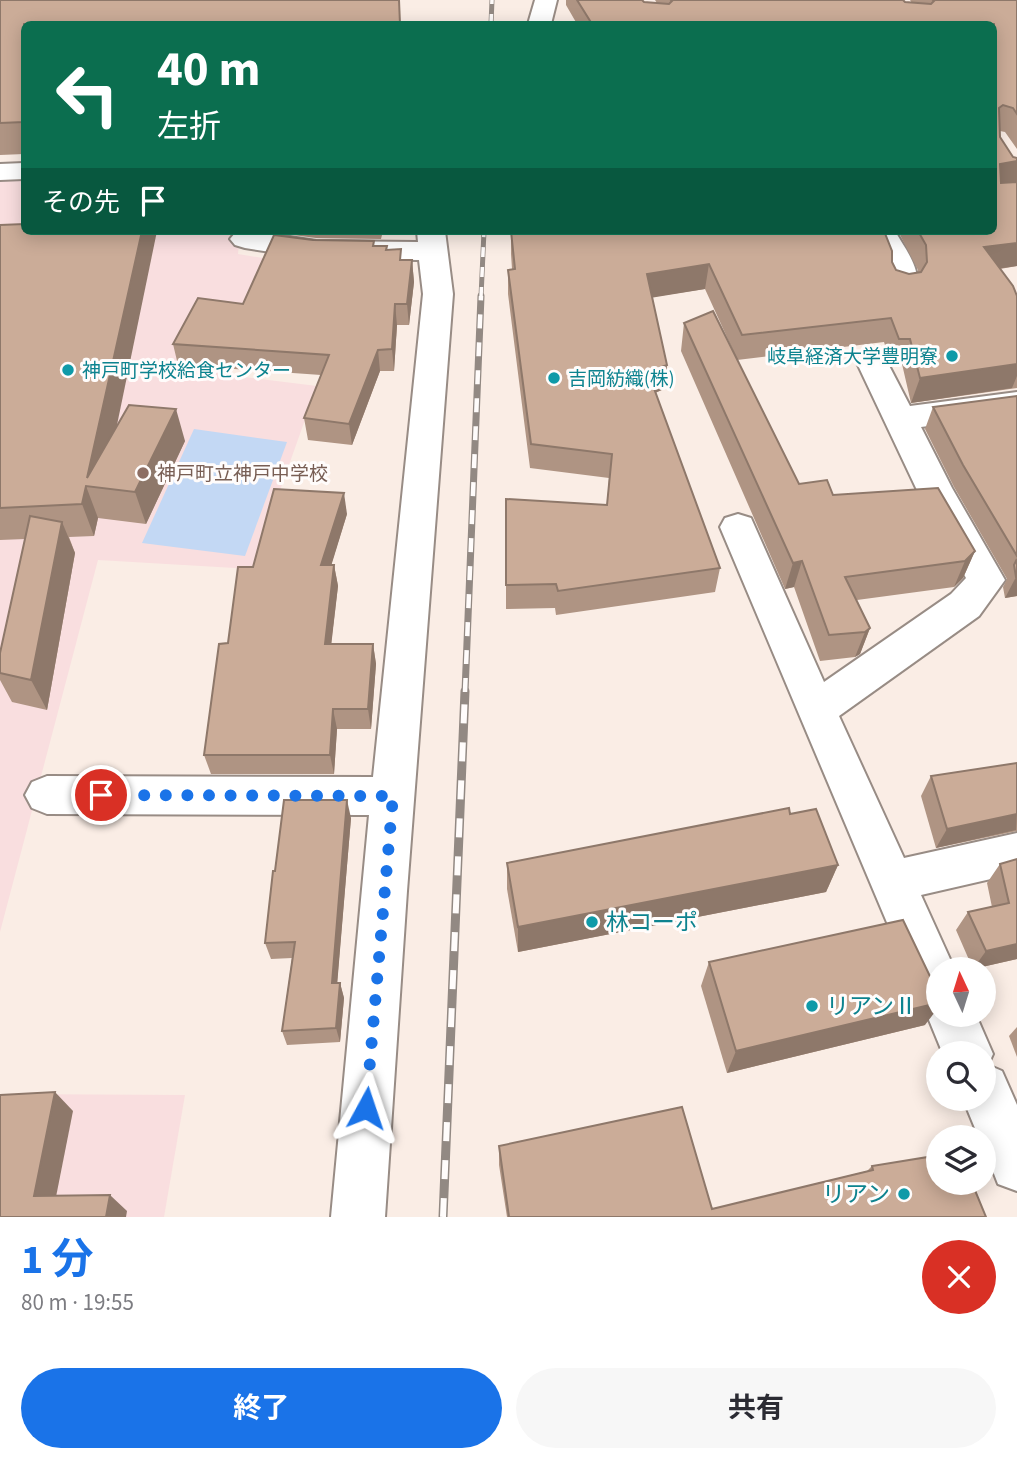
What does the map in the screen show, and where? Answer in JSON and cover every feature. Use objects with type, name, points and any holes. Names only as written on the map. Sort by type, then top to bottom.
[{"type":"street","points":[[541,21],[547,0]]},
{"type":"street","points":[[0,172],[21,171]]},
{"type":"street","points":[[883,235],[903,275],[902,287]]},
{"type":"street","points":[[245,239],[316,250],[432,241],[438,294],[358,1217]]},
{"type":"street","points":[[816,710],[965,605],[986,580],[934,488],[872,361]]},
{"type":"street","points":[[900,419],[1017,403]]},
{"type":"street","points":[[738,527],[926,959]]},
{"type":"street","points":[[47,795],[393,796]]},
{"type":"street","points":[[891,881],[1017,853]]},
{"type":"street","points":[[994,1111],[1017,1165]]},
{"type":"shaded area","name":"神戸町立神戸中学校","points":[[21,177],[21,235],[240,235],[238,254],[263,258],[221,374],[317,386],[252,569],[98,560],[0,932],[0,179]]},
{"type":"shaded area","points":[[0,1094],[185,1095],[164,1217],[0,1217]]},
{"type":"water","points":[[194,429],[287,442],[245,556],[142,543]]},
{"type":"building","points":[[0,0],[399,0],[400,21],[21,21],[21,122],[0,123]]},
{"type":"building","points":[[577,0],[642,0],[669,4],[671,0],[903,0],[931,4],[933,0],[1017,0],[1017,114],[1013,108],[1003,105],[999,108],[1000,137],[1013,157],[1017,158],[1017,161],[1000,164],[1001,183],[1017,182],[1017,243],[984,247],[1013,286],[1017,296],[1017,364],[920,378],[910,339],[899,339],[891,318],[742,335],[709,264],[647,274],[667,365],[648,372],[720,568],[558,591],[556,584],[506,585],[506,499],[607,505],[612,454],[531,444],[508,270],[515,269],[511,235],[886,235],[896,270],[909,274],[921,272],[927,262],[926,245],[920,235],[997,235],[997,21],[590,21]]},
{"type":"building","name":"神戸町学校給食センター","points":[[21,224],[21,235],[141,235],[87,478],[129,405],[176,409],[135,492],[86,486],[82,504],[0,508],[0,225]]},
{"type":"building","points":[[274,235],[313,240],[374,241],[373,246],[387,246],[386,250],[401,249],[400,260],[412,260],[407,304],[395,304],[392,349],[378,350],[349,424],[304,418],[329,355],[173,344],[198,298],[243,304]]},
{"type":"building","points":[[713,311],[799,484],[827,480],[833,495],[938,488],[975,551],[965,561],[845,577],[870,628],[865,632],[829,635],[802,561],[793,563],[684,323]]},
{"type":"building","points":[[1017,396],[1017,556],[963,465],[933,407]]},
{"type":"building","points":[[274,489],[344,493],[321,565],[334,565],[325,644],[373,644],[368,709],[333,709],[330,755],[204,755],[219,644],[228,643],[238,567],[253,567]]},
{"type":"building","points":[[30,516],[62,522],[31,680],[0,673],[0,653]]},
{"type":"building","points":[[1017,559],[1017,577],[1016,577],[1014,565]]},
{"type":"building","points":[[1017,763],[1017,814],[947,829],[931,776]]},
{"type":"building","points":[[284,800],[347,800],[332,983],[340,983],[336,1028],[282,1031],[295,942],[265,943]]},
{"type":"building","points":[[789,808],[790,814],[816,809],[838,865],[518,927],[507,863]]},
{"type":"building","points":[[1017,859],[1017,944],[986,951],[968,912],[1009,903],[1000,864]]},
{"type":"building","name":"リアンⅡ","points":[[903,920],[926,968],[926,1006],[736,1051],[709,962]]},
{"type":"building","points":[[55,1092],[34,1196],[110,1195],[106,1217],[0,1217],[0,1095]]},
{"type":"building","points":[[682,1107],[712,1209],[873,1170],[872,1166],[926,1157],[926,1195],[977,1195],[986,1217],[509,1217],[499,1146]]},
{"type":"railway","points":[[491,21],[492,0]]},
{"type":"railway","points":[[481,297],[484,235]]},
{"type":"railway","points":[[465,692],[481,296]]},
{"type":"railway","points":[[443,1217],[465,691]]},
{"type":"place","name":"岐阜経済大学豊明寮","points":[[952,356]]},
{"type":"place","name":"神戸町学校給食センター","points":[[68,370]]},
{"type":"place","name":"吉岡紡織(株)","points":[[554,378]]},
{"type":"place","name":"神戸町立神戸中学校","points":[[143,473]]},
{"type":"place","name":"林コーポ","points":[[592,922]]},
{"type":"place","name":"リアンⅡ","points":[[812,1006]]},
{"type":"place","name":"リアン","points":[[904,1194]]},
{"type":"route","points":[[101,795],[393,796],[366,1108]]}]
